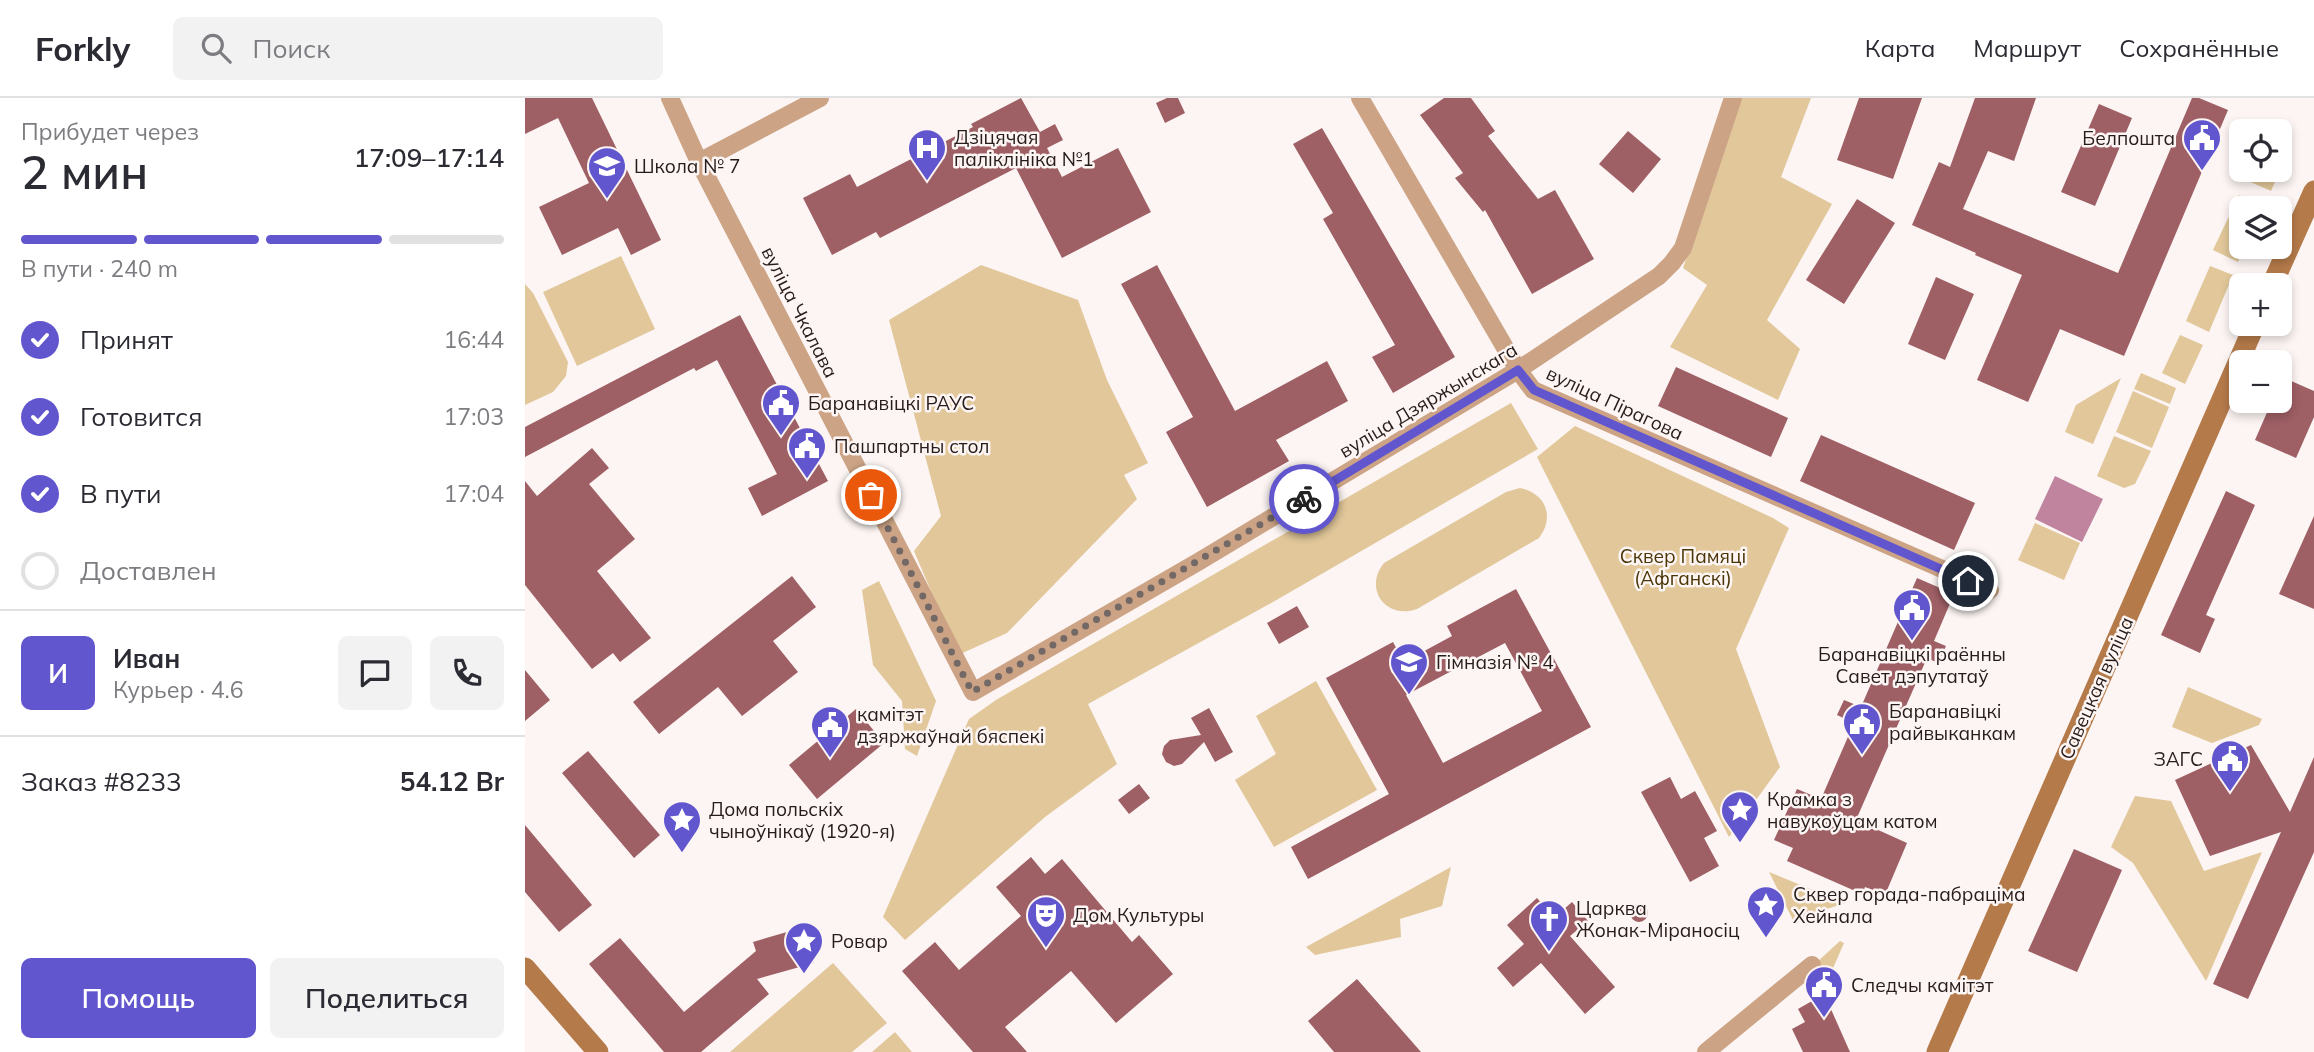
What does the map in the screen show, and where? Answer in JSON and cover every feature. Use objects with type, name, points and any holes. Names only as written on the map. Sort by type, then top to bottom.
[{"type":"main road","points":[[2278,273],[2313,198]]},
{"type":"main road","name":"Савецкая вуліца","points":[[1937,1052],[2250,336]]},
{"type":"main road","points":[[525,968],[598,1052]]},
{"type":"street","name":"вуліца Чкалава","points":[[670,98],[699,162],[972,692]]},
{"type":"street","points":[[699,162],[821,98]]},
{"type":"street","name":"вуліца Пірагова","points":[[1360,98],[1518,370],[1534,390],[1990,590]]},
{"type":"street","name":"вуліца Дзяржынскага","points":[[972,692],[1198,562],[1518,370],[1659,276],[1683,248],[1733,98]]},
{"type":"street","points":[[1706,1052],[1812,965]]},
{"type":"green space","points":[[1741,98],[1811,98],[1781,177],[1832,204],[1767,320],[1800,349],[1778,400],[1670,347],[1707,285],[1683,268]]},
{"type":"green space","points":[[2250,182],[2275,182],[2271,191]]},
{"type":"green space","points":[[2229,216],[2229,258],[2213,250]]},
{"type":"green space","points":[[621,256],[655,329],[577,366],[543,292]]},
{"type":"green space","points":[[981,265],[1078,300],[1107,380],[1148,463],[1124,475],[1137,499],[1007,633],[958,655],[914,551],[941,516],[889,320]]},
{"type":"green space","points":[[2210,266],[2229,273],[2229,284],[2209,332],[2186,321]]},
{"type":"green space","points":[[525,284],[533,293],[568,362],[566,376],[553,392],[525,405]]},
{"type":"green space","points":[[2180,335],[2203,345],[2185,384],[2162,373]]},
{"type":"green space","points":[[2141,373],[2176,388],[2170,404],[2134,389]]},
{"type":"green space","points":[[2121,378],[2093,444],[2065,432],[2076,405]]},
{"type":"green space","points":[[2133,391],[2169,407],[2152,448],[2116,432]]},
{"type":"green space","points":[[1511,403],[1538,449],[1273,602],[1088,704],[1117,764],[1045,817],[905,940],[883,917],[969,719],[996,700]]},
{"type":"green space","name":"Сквер Памяці (Афганскі)","points":[[1575,426],[1773,518],[1789,528],[1736,649],[1780,767],[1729,837],[1537,457]]},
{"type":"green space","points":[[2114,436],[2151,451],[2135,484],[2124,488],[2097,476]]},
{"type":"green space","points":[[1520,488],[1536,495],[1545,507],[1546,522],[1539,538],[1417,609],[1396,610],[1381,600],[1376,583],[1384,563],[1506,492]]},
{"type":"green space","points":[[2035,523],[2080,543],[2064,580],[2018,560]]},
{"type":"green space","points":[[879,581],[936,701],[917,756],[905,749],[902,701],[873,665],[862,590]]},
{"type":"green space","points":[[1316,681],[1377,790],[1274,847],[1235,780],[1276,754],[1256,716]]},
{"type":"green space","points":[[2188,687],[2262,719],[2259,725],[2212,743],[2172,727]]},
{"type":"green space","points":[[2135,796],[2171,801],[2204,871],[2262,852],[2206,981],[2133,863],[2111,847]]},
{"type":"green space","points":[[1451,867],[1442,906],[1400,919],[1401,937],[1315,955],[1306,947]]},
{"type":"green space","points":[[1769,872],[1845,903],[1793,920]]},
{"type":"green space","points":[[1840,941],[1844,943],[1827,982],[1816,963]]},
{"type":"green space","points":[[833,963],[887,1023],[852,1052],[730,1052]]},
{"type":"green space","points":[[895,1032],[912,1052],[872,1052]]},
{"type":"shaded area","points":[[2055,476],[2103,499],[2082,542],[2035,519]]},
{"type":"building","points":[[525,98],[592,98],[661,240],[631,255],[618,228],[562,255],[539,207],[589,183],[558,118],[525,134]]},
{"type":"building","name":"Дзіцячая паліклініка №1","points":[[1021,98],[1040,132],[1055,124],[1063,140],[1047,148],[1062,177],[1118,148],[1151,212],[1062,258],[1016,168],[880,238],[876,232],[832,255],[803,198],[850,174],[857,187],[973,127],[971,124]]},
{"type":"building","points":[[1167,98],[1178,98],[1185,113],[1165,123],[1156,103]]},
{"type":"building","points":[[1444,98],[1471,98],[1495,131],[1488,136],[1538,199],[1555,190],[1594,259],[1532,294],[1485,210],[1483,212],[1455,178],[1463,173],[1420,115]]},
{"type":"building","points":[[1859,98],[1922,98],[1893,179],[1837,160]]},
{"type":"building","points":[[1975,98],[2036,98],[2014,161],[1988,151],[1963,209],[2118,273],[2192,98],[2199,98],[2228,110],[2124,356],[2060,329],[2028,402],[1977,380],[2022,275],[1912,225],[1939,162],[1950,167]]},
{"type":"building","points":[[2099,104],[2132,118],[2095,206],[2061,192]]},
{"type":"building","points":[[1322,128],[1455,357],[1393,393],[1372,357],[1395,345],[1323,219],[1333,213],[1293,144]]},
{"type":"building","points":[[1628,131],[1661,159],[1633,193],[1599,164]]},
{"type":"building","points":[[1857,199],[1895,223],[1844,304],[1806,280]]},
{"type":"building","points":[[1157,265],[1235,411],[1327,361],[1348,401],[1276,440],[1289,461],[1207,507],[1166,432],[1193,417],[1121,284]]},
{"type":"building","points":[[1936,277],[1974,294],[1945,360],[1908,344]]},
{"type":"building","name":"Баранавіцкі РАУС","points":[[740,315],[828,481],[762,516],[748,488],[777,474],[717,360],[696,371],[694,368],[525,457],[525,427]]},
{"type":"building","points":[[1676,367],[1788,418],[1771,457],[1658,406]]},
{"type":"building","points":[[2292,381],[2314,391],[2314,417],[2296,458],[2255,440],[2267,413],[2292,413]]},
{"type":"building","points":[[1821,435],[1975,503],[1954,550],[1800,481]]},
{"type":"building","points":[[592,448],[609,468],[589,484],[635,539],[597,571],[651,638],[620,662],[613,653],[592,669],[525,585],[525,481],[537,496]]},
{"type":"building","points":[[2226,491],[2255,505],[2206,615],[2215,619],[2200,653],[2161,635]]},
{"type":"building","points":[[2314,516],[2314,609],[2279,594]]},
{"type":"building","points":[[792,576],[816,607],[773,641],[798,672],[742,716],[718,687],[659,734],[633,702]]},
{"type":"building","name":"Баранавіцкі райвыканкам","points":[[1917,578],[1954,594],[1934,641],[1946,646],[1938,663],[1927,658],[1856,820],[1907,843],[1885,895],[1865,887],[1862,894],[1787,861],[1793,848],[1774,840],[1797,789],[1821,799],[1854,723],[1837,715],[1844,700],[1861,707]]},
{"type":"building","points":[[1516,589],[1591,727],[1308,879],[1291,847],[1389,794],[1326,678],[1393,642],[1404,662],[1452,636],[1447,626]],"holes":[[[1505,643],[1542,711],[1443,763],[1406,695]]]},
{"type":"building","points":[[1297,606],[1309,627],[1279,644],[1267,623]]},
{"type":"building","points":[[525,670],[550,700],[525,721]]},
{"type":"building","points":[[1209,708],[1233,752],[1215,762],[1204,742],[1182,764],[1174,766],[1166,762],[1162,754],[1164,746],[1170,740],[1201,735],[1191,718]]},
{"type":"building","points":[[856,709],[884,743],[817,799],[789,765]]},
{"type":"building","points":[[2251,745],[2290,812],[2314,757],[2314,852],[2248,999],[2213,984],[2281,832],[2210,856],[2175,780]]},
{"type":"building","points":[[588,751],[660,835],[634,858],[562,773]]},
{"type":"building","points":[[1670,777],[1681,799],[1695,791],[1717,831],[1704,838],[1719,866],[1690,882],[1641,792]]},
{"type":"building","points":[[1139,784],[1150,798],[1129,814],[1118,800]]},
{"type":"building","points":[[525,825],[592,905],[559,932],[525,892]]},
{"type":"building","points":[[2074,849],[2122,870],[2077,972],[2028,951]]},
{"type":"building","name":"Дом Культуры","points":[[1031,857],[1045,874],[1062,859],[1132,942],[1139,935],[1173,974],[1116,1023],[1071,971],[1005,1027],[1027,1052],[973,1052],[902,971],[935,942],[959,970],[1021,916],[996,887]]},
{"type":"building","name":"Царква Жонак-Міраносіц","points":[[1537,898],[1554,918],[1572,902],[1588,921],[1570,936],[1615,987],[1585,1014],[1541,963],[1513,987],[1497,968],[1524,944],[1507,925]]},
{"type":"building","points":[[1639,904],[1645,907],[1648,913],[1645,919],[1639,922],[1633,919],[1630,913],[1633,907]]},
{"type":"building","points":[[804,927],[814,963],[757,979],[769,994],[701,1052],[664,1052],[589,964],[620,938],[684,1012],[756,951],[753,942]]},
{"type":"building","points":[[1357,979],[1421,1052],[1334,1052],[1308,1021]]},
{"type":"building","points":[[1812,1001],[1819,1013],[1830,1007],[1850,1052],[1803,1052],[1792,1029],[1805,1022],[1798,1009]]},
{"type":"way so far","points":[[871,495],[972,692],[1304,499]]},
{"type":"place","name":"Белпошта","points":[[2202,172]]},
{"type":"place","name":"Дзіцячая паліклініка №1","points":[[927,182]]},
{"type":"place","name":"Школа № 7","points":[[607,200]]},
{"type":"place","name":"Баранавіцкі РАУС","points":[[781,437]]},
{"type":"place","name":"Пашпартны стол","points":[[807,480]]},
{"type":"place","name":"Баранавіцкі раённы Савет дэпутатаў","points":[[1912,642]]},
{"type":"place","name":"Гімназія № 4","points":[[1409,696]]},
{"type":"place","name":"Баранавіцкі райвыканкам","points":[[1862,756]]},
{"type":"place","name":"камітэт дзяржаўнай бяспекі","points":[[830,759]]},
{"type":"place","name":"ЗАГС","points":[[2230,793]]},
{"type":"place","name":"Крамка з навукоўцам катом","points":[[1740,844]]},
{"type":"place","name":"Дома польскіх чыноўнікаў (1920-я)","points":[[682,854]]},
{"type":"place","name":"Сквер горада-пабраціма Хейнала","points":[[1766,939]]},
{"type":"place","name":"Дом Культуры","points":[[1046,949]]},
{"type":"place","name":"Царква Жонак-Міраносіц","points":[[1549,953]]},
{"type":"place","name":"Ровар","points":[[804,975]]},
{"type":"place","name":"Следчы камітэт","points":[[1824,1019]]},
{"type":"route","points":[[1304,499],[1518,370],[1534,390],[1583,413],[1968,581]]}]
